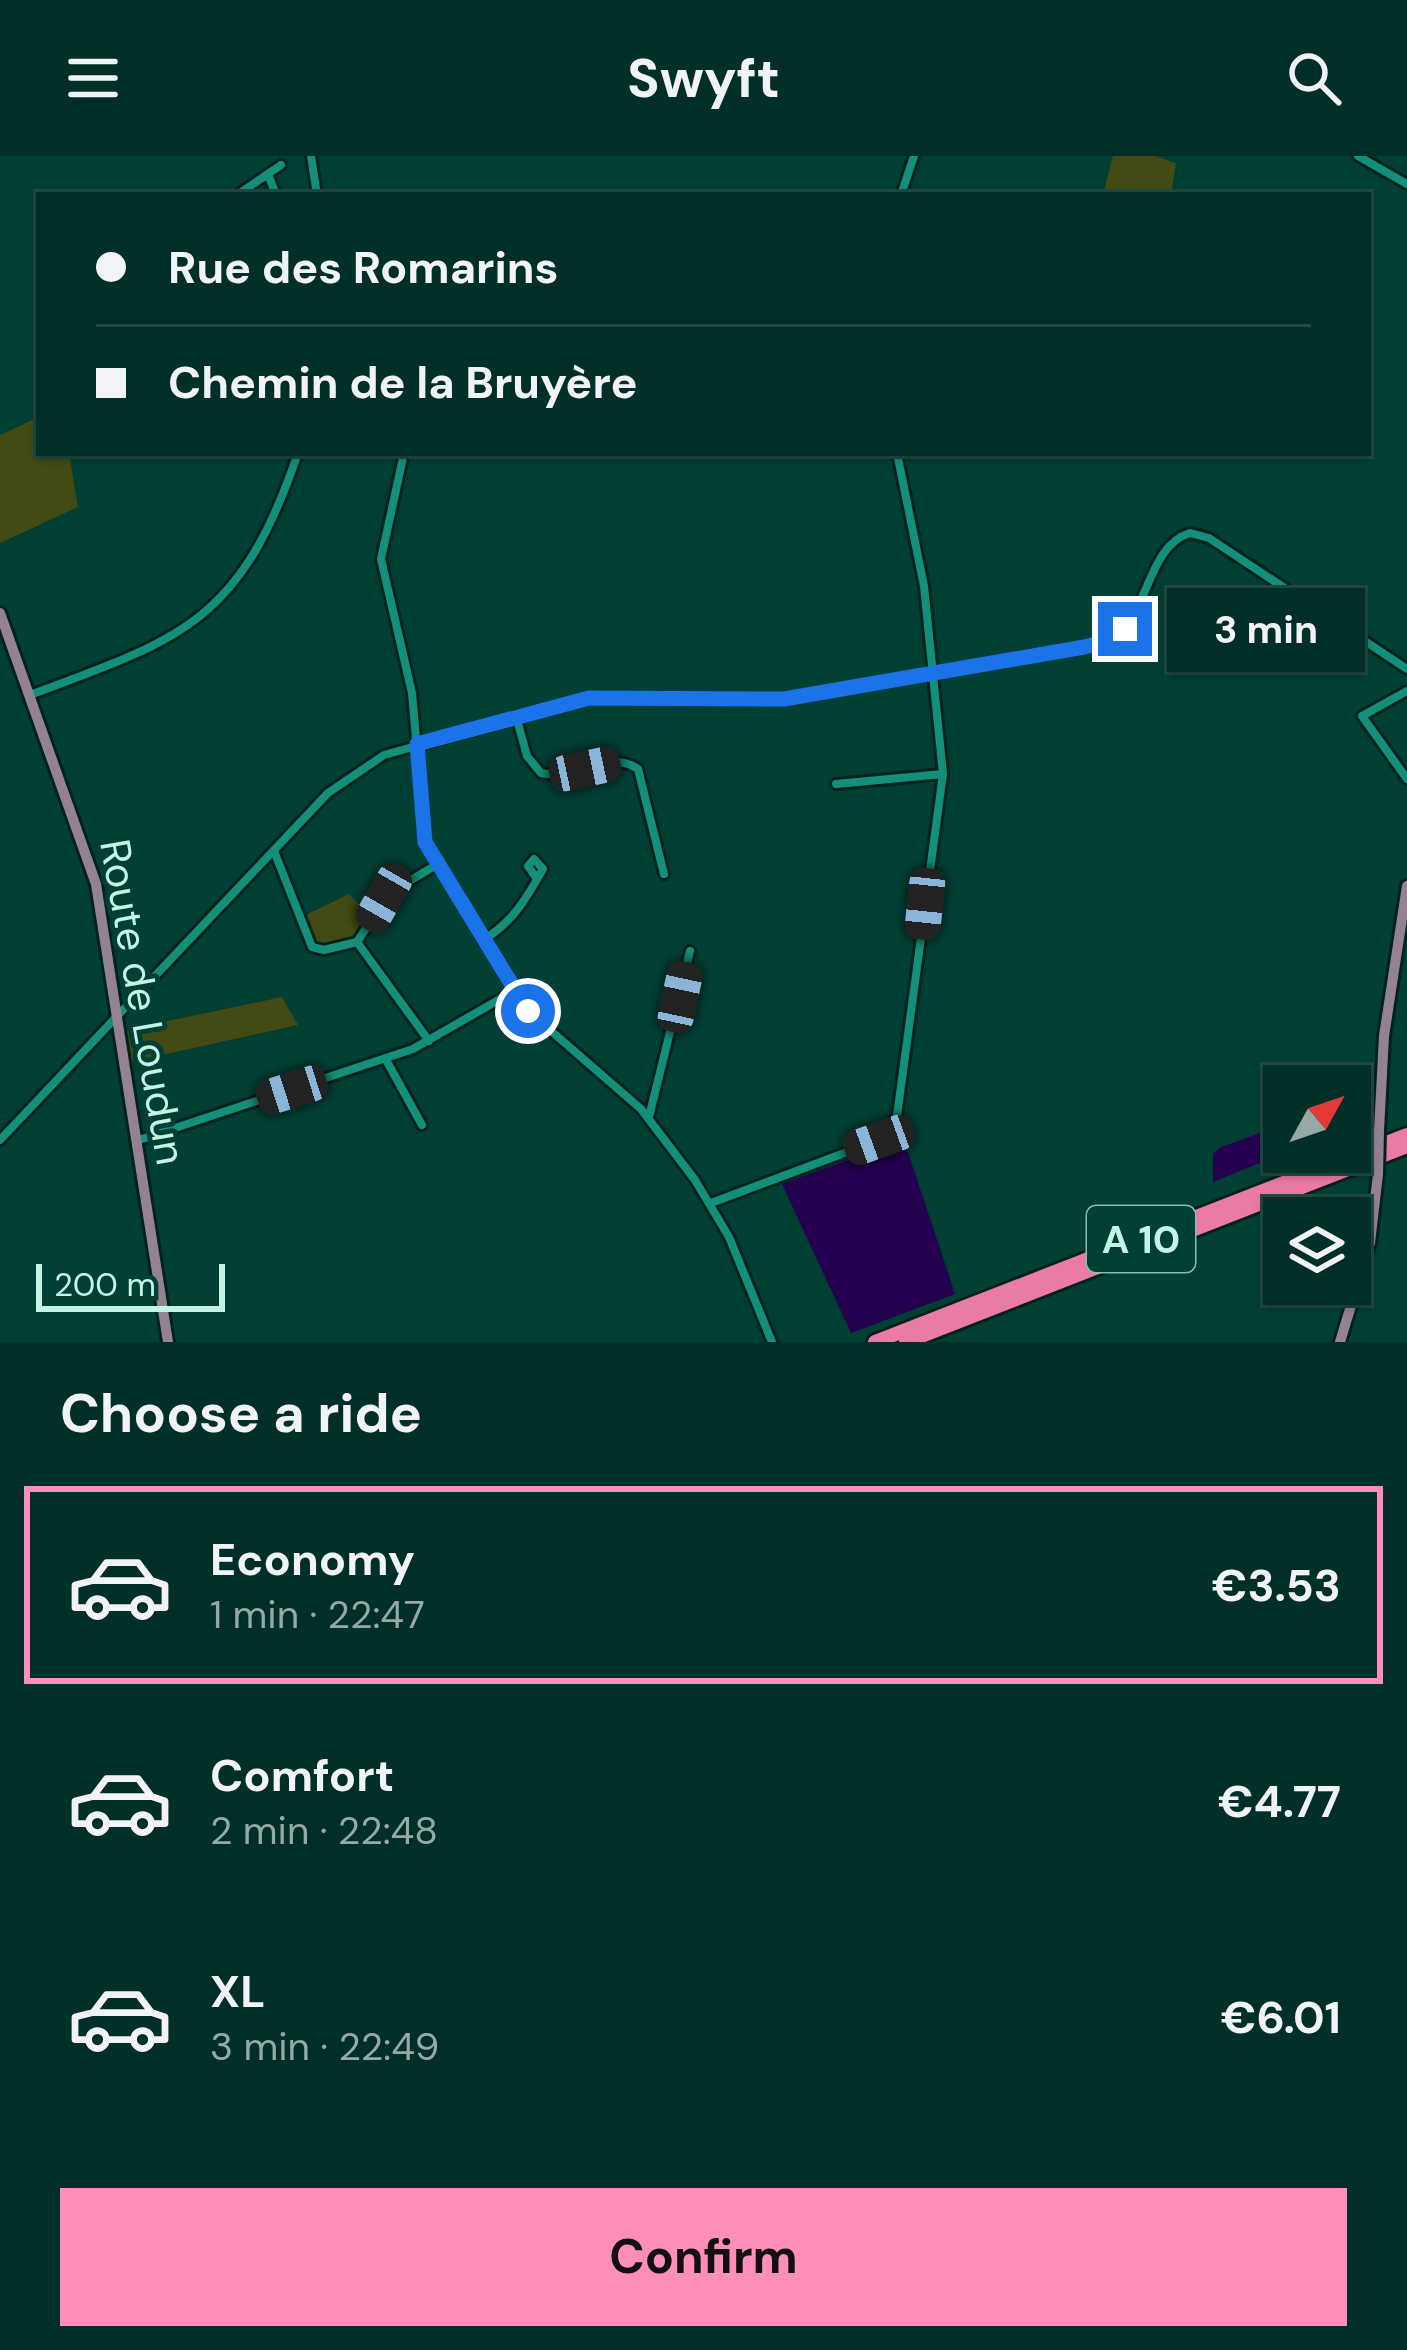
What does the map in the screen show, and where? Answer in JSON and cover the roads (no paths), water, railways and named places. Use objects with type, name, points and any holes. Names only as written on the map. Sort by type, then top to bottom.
[{"type":"highway","name":"A 10","points":[[875,1342],[1407,1135]]},
{"type":"highway","name":"A 10","points":[[906,1342],[1407,1146]]},
{"type":"main road","name":"Route de Loudun","points":[[0,613],[93,870],[167,1342]]},
{"type":"main road","points":[[1340,1342],[1370,1243],[1384,1036],[1407,886]]},
{"type":"street","points":[[311,156],[317,192]]},
{"type":"street","points":[[902,192],[914,156]]},
{"type":"street","points":[[1358,156],[1407,184]]},
{"type":"street","points":[[241,192],[281,165]]},
{"type":"street","points":[[268,174],[275,192]]},
{"type":"street","points":[[30,695],[140,656],[217,605],[250,561],[297,456]]},
{"type":"street","points":[[403,456],[381,559],[411,684],[421,825],[438,865],[537,1021],[649,1117],[711,1203],[772,1342]]},
{"type":"street","points":[[711,1203],[879,1140],[895,1124],[943,774],[935,676],[898,456]]},
{"type":"street","points":[[0,1141],[340,782],[370,762],[417,744],[603,697],[784,699],[935,676],[1112,640],[1130,621],[1171,544],[1184,534],[1202,535],[1407,668]]},
{"type":"street","points":[[1407,691],[1362,716],[1407,778]]},
{"type":"street","points":[[516,716],[527,756],[541,773],[554,775],[621,761],[638,769],[664,874]]},
{"type":"street","points":[[836,784],[943,774]]},
{"type":"street","points":[[274,851],[312,946],[324,950],[357,942],[388,892],[438,865]]},
{"type":"street","points":[[483,940],[514,917],[537,879]]},
{"type":"street","points":[[357,942],[429,1041]]},
{"type":"street","points":[[649,1117],[690,951]]},
{"type":"street","points":[[136,1141],[429,1041],[514,991]]},
{"type":"street","points":[[385,1058],[422,1125]]}]
